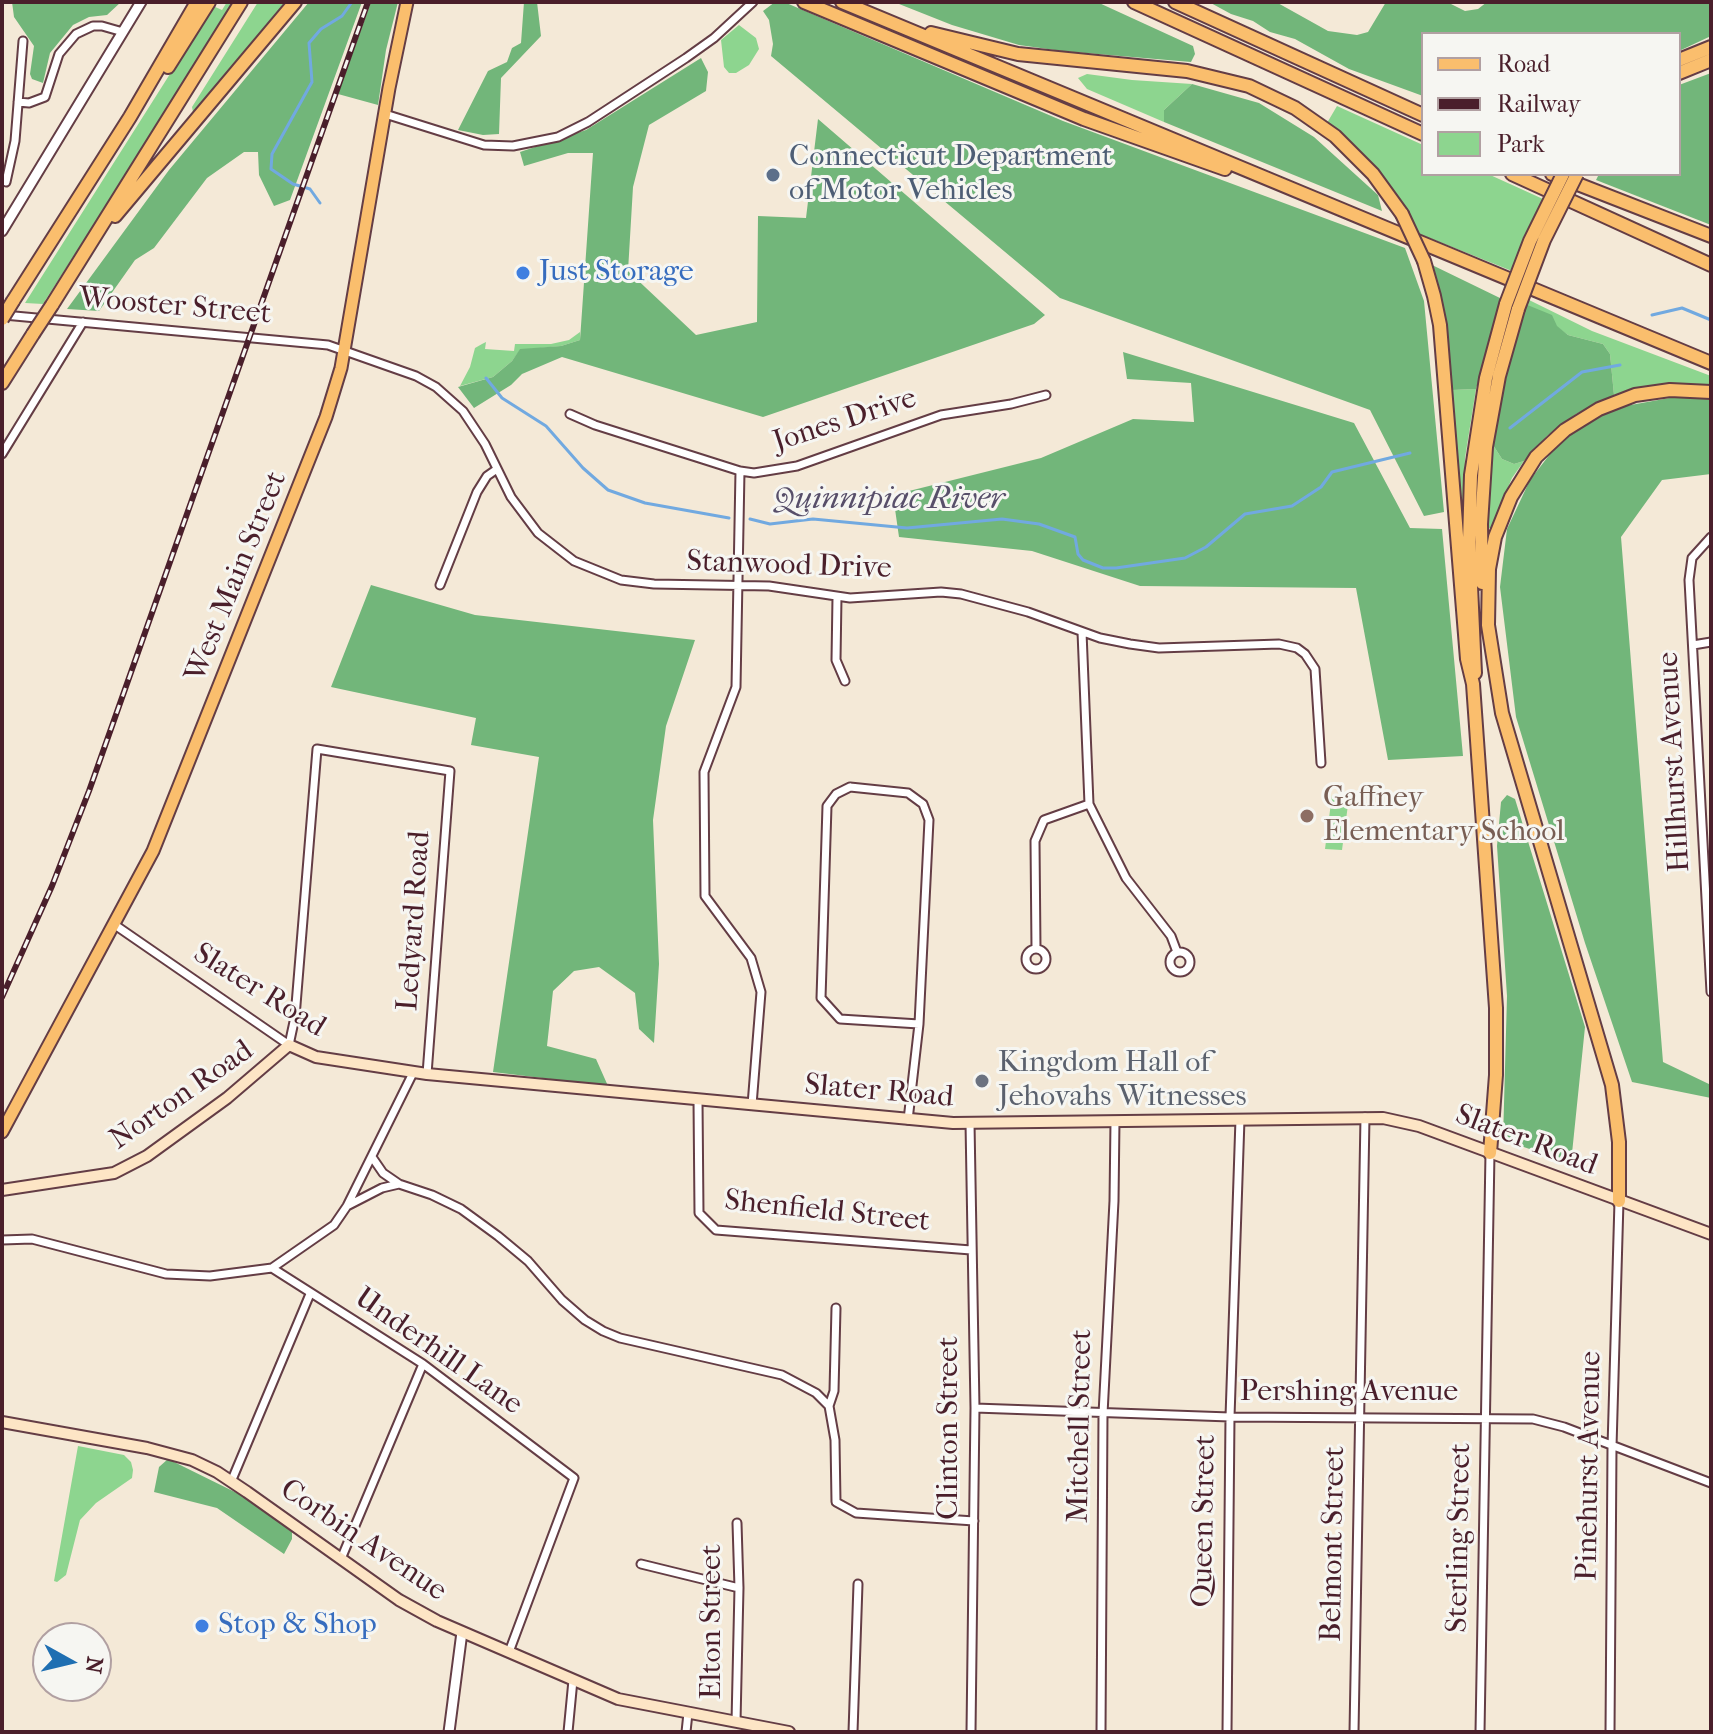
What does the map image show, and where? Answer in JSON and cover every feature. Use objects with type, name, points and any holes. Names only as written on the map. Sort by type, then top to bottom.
[{"type":"highway","points":[[2,317],[197,2]]},
{"type":"highway","points":[[85,187],[123,140],[209,2]]},
{"type":"highway","points":[[2,383],[241,2]]},
{"type":"highway","points":[[74,269],[127,201],[295,2]]},
{"type":"highway","points":[[804,2],[1105,127],[1210,164],[1260,176]]},
{"type":"highway","points":[[842,2],[1711,363]]},
{"type":"highway","points":[[1134,2],[1421,133]]},
{"type":"highway","points":[[1175,2],[1421,114]]},
{"type":"highway","points":[[908,29],[1018,54],[1187,71],[1249,86],[1295,108],[1335,136],[1373,174],[1402,214],[1424,261],[1440,325],[1467,659],[1473,684],[1496,1008],[1496,1075],[1490,1153]]},
{"type":"highway","points":[[1681,59],[1711,47]]},
{"type":"highway","points":[[1681,72],[1711,60]]},
{"type":"highway","points":[[1516,176],[1711,265]]},
{"type":"highway","points":[[1557,176],[1711,236]]},
{"type":"highway","points":[[1473,684],[1476,661],[1469,542],[1471,475],[1484,387],[1512,307],[1530,241],[1562,176]]},
{"type":"highway","points":[[1576,176],[1512,307],[1485,461],[1481,549],[1484,609],[1511,748],[1610,1075],[1619,1142],[1619,1201]]},
{"type":"highway","points":[[1488,625],[1488,578],[1495,537],[1515,489],[1542,451],[1579,420],[1623,399],[1670,390],[1711,392]]},
{"type":"main road","name":"West Main Street","points":[[2,1132],[158,841],[328,413],[344,349],[407,2]]},
{"type":"main road","name":"Slater Road","points":[[289,1045],[316,1057],[413,1073],[908,1120],[970,1123],[1365,1117],[1412,1124],[1711,1234]]},
{"type":"main road","name":"Norton Road","points":[[2,1190],[114,1173],[170,1140],[273,1061],[289,1045]]},
{"type":"main road","name":"Corbin Avenue","points":[[2,1422],[164,1451],[203,1464],[409,1607],[462,1632],[618,1699],[789,1732]]},
{"type":"street","points":[[2,231],[141,2]]},
{"type":"street","points":[[385,114],[484,145],[513,146],[558,137],[588,122],[686,58],[714,38],[753,2]]},
{"type":"street","points":[[18,102],[29,103],[45,97],[59,54],[76,34],[93,26],[123,32]]},
{"type":"street","points":[[6,182],[23,41]]},
{"type":"street","name":"Wooster Street","points":[[2,317],[83,322],[344,349]]},
{"type":"street","points":[[2,454],[83,322]]},
{"type":"street","name":"Stanwood Drive","points":[[344,349],[416,376],[444,393],[471,421],[511,497],[529,524],[558,551],[589,569],[637,583],[769,586],[837,597],[941,592],[961,594],[1028,612],[1082,632],[1145,647],[1279,644],[1297,648],[1315,669],[1321,763]]},
{"type":"street","name":"Jones Drive","points":[[570,414],[595,425],[754,473],[782,470],[927,419],[1046,395]]},
{"type":"street","points":[[440,585],[477,492],[487,476],[497,469]]},
{"type":"street","points":[[740,471],[736,687],[704,772],[705,896],[751,958],[761,992],[752,1105]]},
{"type":"street","name":"Hillhurst Avenue","points":[[1711,537],[1698,549],[1689,569],[1711,992]]},
{"type":"street","points":[[837,597],[836,660],[845,681]]},
{"type":"street","points":[[1082,632],[1089,804],[1126,878],[1171,936],[1177,952]]},
{"type":"street","points":[[1693,645],[1711,642]]},
{"type":"street","name":"Ledyard Road","points":[[289,1045],[295,1017],[317,749],[450,771],[427,1074]]},
{"type":"street","points":[[908,1120],[919,1024],[929,820],[923,804],[908,793],[850,787],[836,794],[827,806],[821,998],[840,1019],[919,1024]]},
{"type":"street","points":[[1036,949],[1035,841],[1044,820],[1089,804]]},
{"type":"street","name":"Slater Road","points":[[115,925],[289,1045]]},
{"type":"street","points":[[2,1240],[32,1239],[166,1274],[210,1276],[272,1268],[334,1225],[347,1206],[413,1073]]},
{"type":"street","name":"Shenfield Street","points":[[698,1100],[699,1213],[716,1230],[971,1250]]},
{"type":"street","name":"Belmont Street","points":[[1354,1732],[1365,1117]]},
{"type":"street","name":"Queen Street","points":[[1227,1732],[1230,1417],[1240,1119]]},
{"type":"street","name":"Mitchell Street","points":[[1101,1732],[1103,1414],[1115,1121]]},
{"type":"street","name":"Clinton Street","points":[[970,1123],[975,1408],[971,1732]]},
{"type":"street","name":"Sterling Street","points":[[1480,1732],[1490,1153]]},
{"type":"street","points":[[372,1157],[383,1173],[399,1184],[461,1209],[528,1261],[573,1310],[603,1331],[620,1338],[782,1375],[816,1393],[829,1406]]},
{"type":"street","points":[[347,1206],[382,1188],[399,1184]]},
{"type":"street","name":"Pinehurst Avenue","points":[[1610,1732],[1612,1447],[1619,1201]]},
{"type":"street","name":"Underhill Lane","points":[[272,1268],[423,1364],[574,1478],[509,1652]]},
{"type":"street","points":[[231,1482],[310,1294]]},
{"type":"street","points":[[836,1308],[834,1391],[829,1406],[835,1440],[836,1502],[856,1513],[974,1521]]},
{"type":"street","points":[[341,1559],[423,1364]]},
{"type":"street","name":"Pershing Avenue","points":[[975,1408],[1230,1417],[1533,1419],[1554,1424],[1711,1483]]},
{"type":"street","name":"Elton Street","points":[[736,1722],[737,1523]]},
{"type":"street","points":[[641,1564],[739,1588]]},
{"type":"street","points":[[853,1732],[858,1584]]},
{"type":"street","points":[[449,1732],[462,1632]]},
{"type":"street","points":[[568,1732],[573,1680]]},
{"type":"street","points":[[686,1732],[688,1713]]},
{"type":"green space","points":[[12,2],[121,2],[107,15],[89,17],[73,25],[50,53],[43,83],[32,79],[30,74],[34,46],[14,17]]},
{"type":"green space","points":[[227,2],[236,2],[43,304],[25,303],[213,6],[222,10]]},
{"type":"green space","points":[[258,2],[289,2],[206,101],[193,112],[192,107]]},
{"type":"green space","points":[[309,2],[362,2],[290,200],[274,206],[259,175],[258,152],[244,152],[207,178],[154,248],[135,260],[99,311],[67,309],[169,170]]},
{"type":"green space","points":[[371,2],[398,2],[386,50],[378,105],[338,94]]},
{"type":"green space","points":[[524,2],[537,2],[541,36],[501,78],[499,134],[483,135],[458,130],[488,71],[507,62],[512,48],[521,43]]},
{"type":"green space","points":[[775,2],[784,2],[1063,121],[1405,248],[1424,301],[1444,512],[1424,516],[1370,410],[1060,298],[771,56],[773,44],[769,20],[763,11]]},
{"type":"green space","points":[[894,2],[1097,2],[1193,46],[1195,54],[1191,62],[1019,45],[952,25]]},
{"type":"green space","points":[[1209,2],[1276,2],[1328,31],[1357,35],[1368,32],[1386,2],[1447,2],[1465,11],[1478,9],[1487,2],[1711,2],[1711,36],[1681,50],[1681,32],[1421,32],[1421,95],[1349,69],[1295,39],[1270,32],[1253,21]]},
{"type":"green space","points":[[739,25],[756,38],[759,49],[749,65],[736,73],[729,73],[724,67],[721,40]]},
{"type":"green space","points":[[701,58],[708,72],[706,91],[649,125],[633,187],[628,271],[696,335],[757,322],[758,216],[806,218],[818,119],[1045,315],[1034,324],[763,417],[562,357],[522,374],[511,385],[474,408],[458,387],[493,377],[512,361],[520,349],[561,346],[580,340],[593,153],[568,153],[524,166],[520,152],[586,130]]},
{"type":"green space","points":[[1711,73],[1711,225],[1596,180],[1598,176],[1681,176],[1681,84]]},
{"type":"green space","points":[[1087,74],[1192,84],[1164,110],[1164,122],[1087,89],[1078,78]]},
{"type":"green space","points":[[1192,84],[1259,103],[1314,137],[1378,195],[1382,211],[1164,122],[1164,110]]},
{"type":"green space","points":[[1337,106],[1421,144],[1421,176],[1492,176],[1543,199],[1512,271],[1417,233],[1383,178],[1327,123]]},
{"type":"green space","points":[[1430,264],[1502,299],[1476,389],[1452,390],[1446,329]]},
{"type":"green space","points":[[1527,299],[1592,331],[1711,376],[1711,387],[1693,384],[1646,386],[1614,395],[1610,354],[1603,344],[1568,335],[1525,304]]},
{"type":"green space","points":[[1525,304],[1552,315],[1557,326],[1568,335],[1603,344],[1610,354],[1614,395],[1576,414],[1547,436],[1524,461],[1514,464],[1502,459],[1493,445],[1510,354]]},
{"type":"green space","points":[[580,332],[580,340],[561,346],[520,350],[493,377],[460,386],[475,348],[486,342],[485,349],[514,351],[515,344],[551,344],[569,340]]},
{"type":"green space","points":[[1123,352],[1354,423],[1410,528],[1442,529],[1463,756],[1388,760],[1356,588],[1140,586],[1032,551],[899,537],[893,495],[1041,458],[1133,419],[1194,422],[1191,383],[1127,379]]},
{"type":"green space","points":[[1476,389],[1465,458],[1464,529],[1461,529],[1452,390]]},
{"type":"green space","points":[[1675,397],[1711,399],[1711,474],[1662,480],[1621,537],[1663,1062],[1711,1085],[1711,1098],[1632,1082],[1585,943],[1516,717],[1500,587],[1507,529],[1530,480],[1564,436],[1614,408]]},
{"type":"green space","points":[[1493,445],[1502,459],[1514,464],[1524,461],[1512,478],[1491,528],[1487,528]]},
{"type":"green space","points":[[371,585],[475,615],[695,640],[666,726],[653,820],[659,964],[654,1043],[639,1029],[635,993],[599,967],[574,971],[553,991],[547,1046],[596,1059],[608,1086],[493,1072],[539,757],[471,745],[476,718],[331,687]]},
{"type":"green space","points":[[1332,795],[1349,797],[1342,850],[1325,849]]},
{"type":"green space","points":[[1507,795],[1515,799],[1585,1027],[1571,1163],[1503,1140],[1507,996],[1497,846],[1501,802]]},
{"type":"green space","points":[[78,1446],[124,1455],[131,1462],[132,1478],[96,1503],[80,1520],[66,1575],[57,1582],[54,1581]]},
{"type":"green space","points":[[168,1459],[245,1497],[292,1532],[284,1554],[217,1508],[154,1492],[159,1467]]},
{"type":"waterway","name":"Quinnipiac River","points":[[320,203],[310,189],[293,184],[271,169],[272,154],[312,82],[309,43],[321,29],[342,16],[352,2]]},
{"type":"waterway","name":"Quinnipiac River","points":[[1652,315],[1682,308],[1711,320]]},
{"type":"waterway","name":"Quinnipiac River","points":[[1510,428],[1582,372],[1620,365]]},
{"type":"waterway","name":"Quinnipiac River","points":[[486,378],[502,398],[546,426],[583,468],[608,490],[645,503],[729,518]]},
{"type":"waterway","name":"Quinnipiac River","points":[[750,519],[770,524],[813,519],[907,528],[1002,519],[1039,524],[1075,537],[1078,554],[1083,560],[1103,568],[1116,568],[1185,558],[1206,547],[1245,514],[1292,506],[1321,487],[1332,472],[1410,453]]},
{"type":"railway","points":[[2,997],[52,886],[89,791],[368,2]]},
{"type":"place","name":"Connecticut Department of Motor Vehicles","points":[[773,175]]},
{"type":"place","name":"Just Storage","points":[[523,273]]},
{"type":"place","name":"Gaffney Elementary School","points":[[1307,816]]},
{"type":"place","name":"Kingdom Hall of Jehovahs Witnesses","points":[[982,1081]]},
{"type":"place","name":"Stop & Shop","points":[[202,1626]]}]
